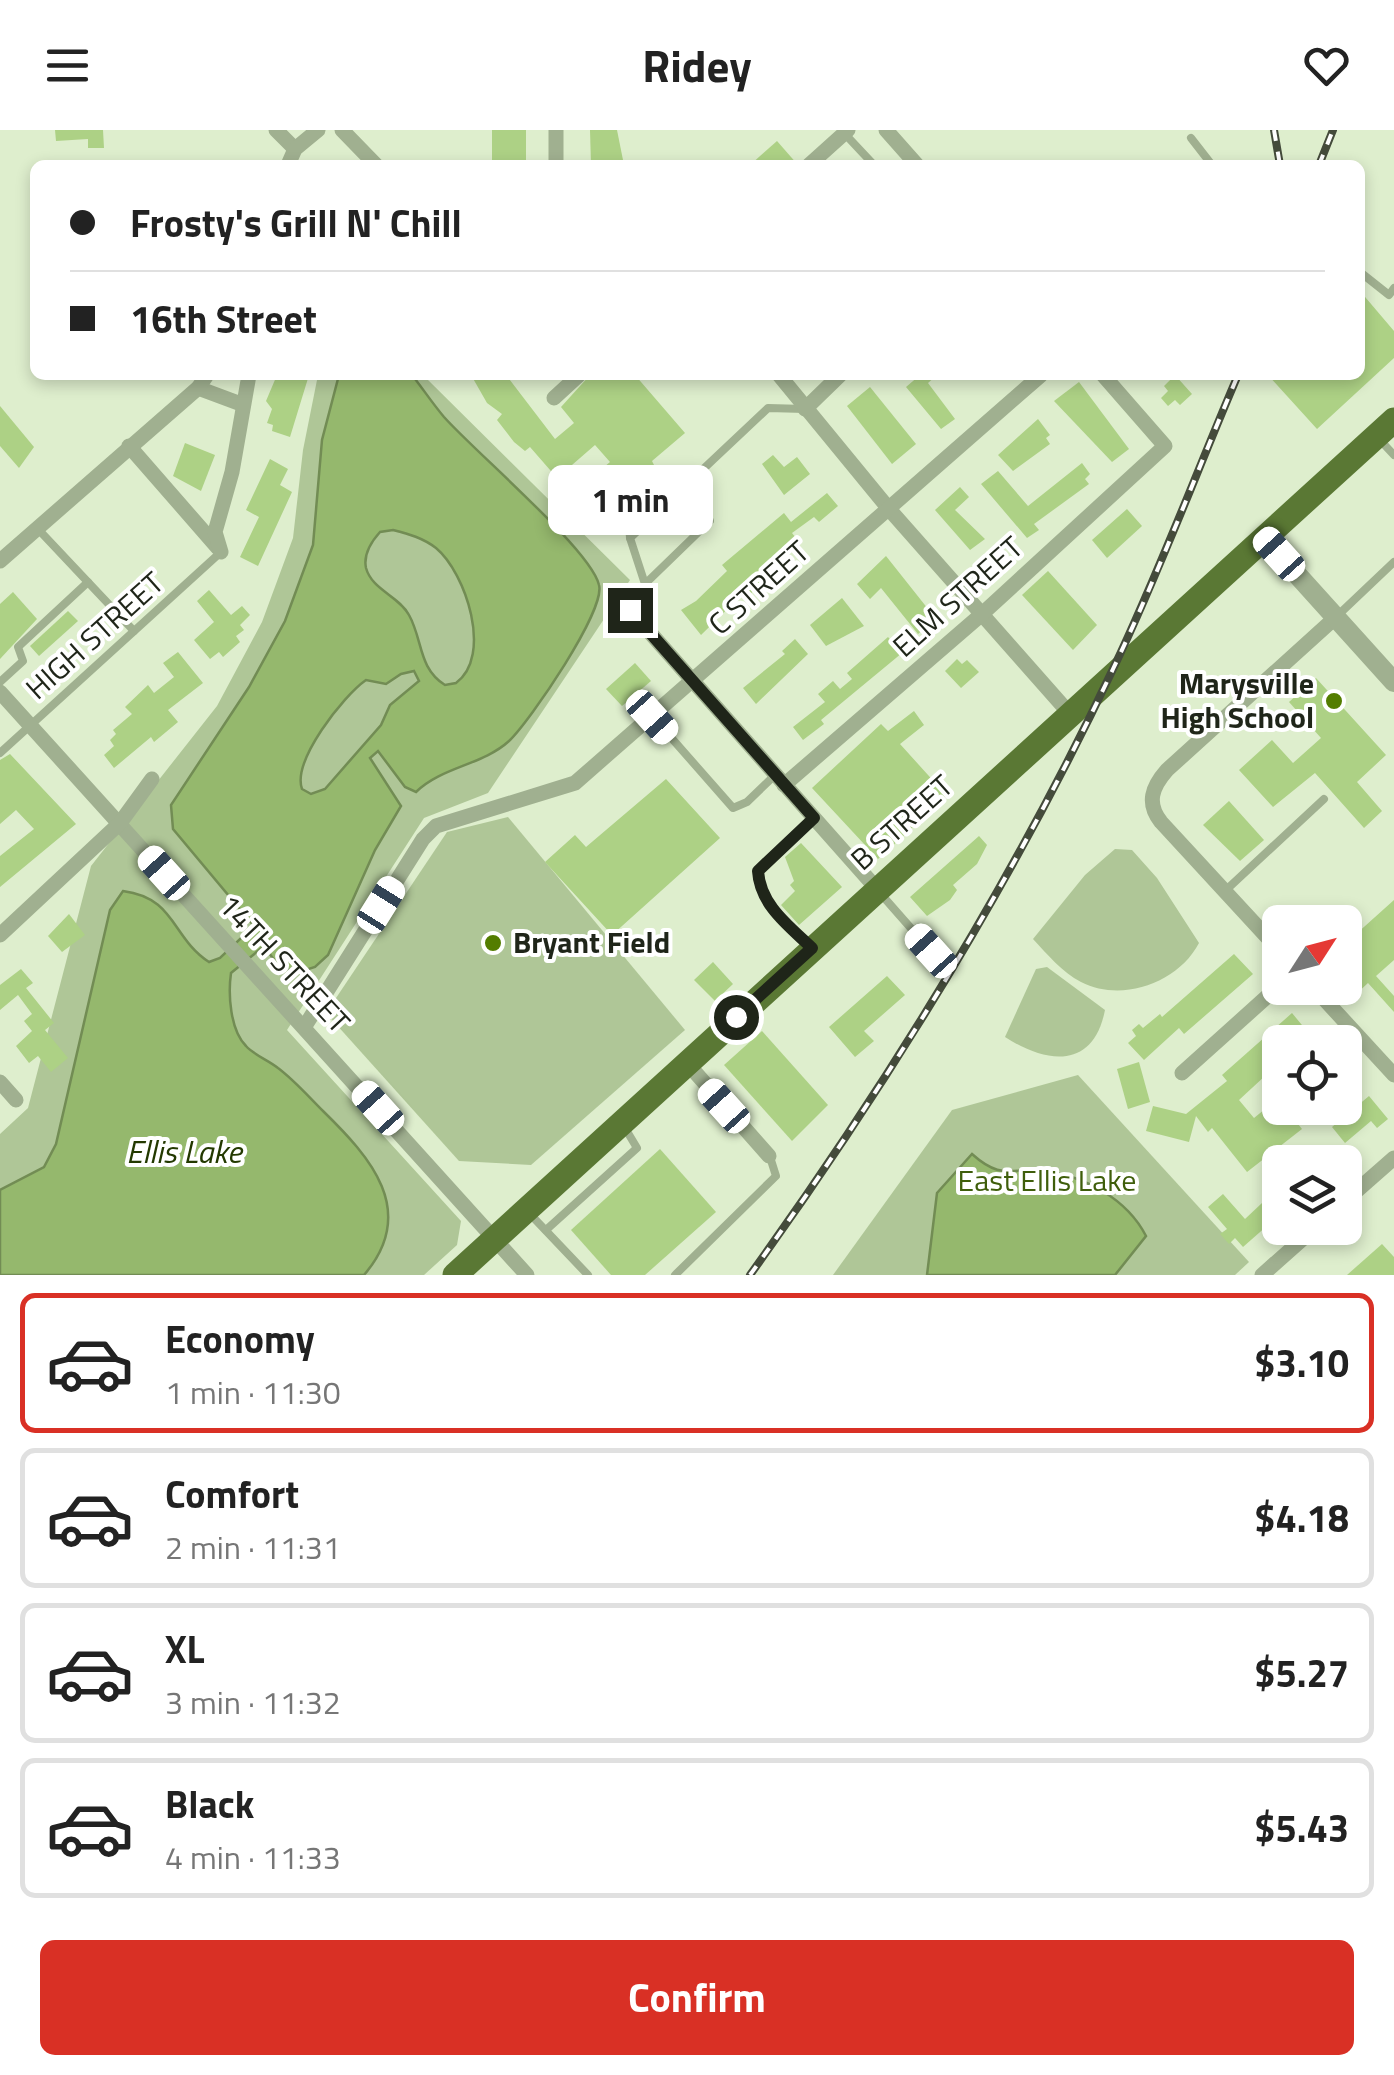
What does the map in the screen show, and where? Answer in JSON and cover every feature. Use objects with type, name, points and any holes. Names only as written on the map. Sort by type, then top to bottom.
[{"type":"highway","name":"B STREET","points":[[455,1275],[1265,538],[1388,437]]},
{"type":"street","points":[[276,130],[292,157],[318,130]]},
{"type":"street","points":[[342,130],[371,160]]},
{"type":"street","points":[[556,130],[556,160]]},
{"type":"street","points":[[886,130],[913,160]]},
{"type":"street","points":[[815,160],[846,132]]},
{"type":"street","points":[[221,552],[216,532],[232,472],[248,380]]},
{"type":"street","points":[[554,398],[574,380]]},
{"type":"street","points":[[783,380],[889,509],[1070,714]]},
{"type":"street","points":[[805,410],[835,380]]},
{"type":"street","name":"C STREET","points":[[304,1026],[423,839],[436,826],[457,816],[546,795],[575,782],[693,683],[1035,380]]},
{"type":"street","name":"ELM STREET","points":[[780,780],[982,614],[1166,446],[1107,380]]},
{"type":"street","points":[[0,561],[202,381],[241,404]]},
{"type":"street","points":[[128,446],[221,552]]},
{"type":"street","points":[[1265,538],[1394,682]]},
{"type":"street","points":[[630,610],[877,889]]},
{"type":"street","points":[[1262,931],[1155,814],[1152,793],[1167,770],[1336,616]]},
{"type":"street","name":"14TH STREET","points":[[0,692],[527,1275]]},
{"type":"street","points":[[0,935],[120,823],[152,779]]},
{"type":"street","points":[[1182,1073],[1262,1001]]},
{"type":"street","points":[[1330,1005],[1394,1074]]},
{"type":"street","points":[[687,1063],[769,1156]]},
{"type":"street","points":[[0,1082],[16,1100]]},
{"type":"street","points":[[1362,1186],[1394,1158]]},
{"type":"street","points":[[1262,1275],[1296,1245]]},
{"type":"lane","points":[[846,132],[870,160]]},
{"type":"lane","points":[[1191,138],[1208,160]]},
{"type":"lane","points":[[1365,276],[1392,295]]},
{"type":"lane","points":[[630,538],[768,408],[805,410]]},
{"type":"lane","points":[[645,584],[628,519],[654,487],[683,484]]},
{"type":"lane","points":[[630,610],[645,584],[710,520],[704,506],[683,484]]},
{"type":"lane","points":[[37,528],[134,631]]},
{"type":"lane","name":"HIGH STREET","points":[[0,753],[221,552]]},
{"type":"lane","points":[[1336,616],[1394,562]]},
{"type":"lane","points":[[0,682],[23,661],[18,647],[88,582]]},
{"type":"lane","points":[[652,717],[734,808],[780,780]]},
{"type":"lane","points":[[1225,891],[1324,800]]},
{"type":"lane","points":[[812,948],[773,911],[759,886],[758,871],[814,818]]},
{"type":"lane","points":[[877,889],[931,951]]},
{"type":"lane","points":[[546,1230],[637,1148],[622,1123]]},
{"type":"lane","points":[[676,1275],[776,1176],[769,1156]]},
{"type":"lane","points":[[527,1210],[588,1275]]},
{"type":"green space","name":"Ellis Lake","points":[[317,380],[428,380],[630,580],[488,793],[424,818],[287,1030],[461,1221],[457,1245],[424,1275],[0,1275],[0,1134],[28,1108],[91,866],[217,706],[262,622],[293,538],[303,450]]},
{"type":"green space","name":"Bryant Field","points":[[508,817],[685,1030],[531,1165],[459,1161],[326,1013],[447,832]]},
{"type":"green space","points":[[1115,849],[1132,850],[1157,878],[1199,943],[1190,957],[1163,978],[1148,985],[1114,990],[1074,978],[1033,939],[1085,875]]},
{"type":"green space","points":[[1047,967],[1105,1010],[1090,1044],[1066,1056],[1036,1052],[1005,1037],[1036,969]]},
{"type":"green space","name":"East Ellis Lake","points":[[1078,1075],[1249,1262],[1235,1275],[833,1275],[952,1110]]},
{"type":"water","name":"Ellis Lake","points":[[338,380],[416,380],[444,417],[576,549],[599,585],[591,617],[564,665],[519,730],[499,749],[437,777],[416,792],[405,787],[378,751],[370,758],[401,806],[375,850],[328,955],[315,967],[296,973],[277,964],[264,946],[231,973],[231,1011],[241,1039],[295,1083],[341,1129],[382,1186],[388,1207],[380,1251],[364,1275],[0,1275],[0,1190],[44,1167],[56,1144],[110,910],[123,891],[140,895],[163,910],[209,962],[220,958],[254,926],[173,829],[171,805],[249,687],[285,621],[313,545],[322,440]],"holes":[[[393,530],[436,548],[447,560],[471,615],[473,654],[456,683],[445,685],[436,678],[425,662],[409,615],[374,582],[366,568],[367,553],[380,532]],[[414,671],[419,681],[390,705],[381,725],[325,789],[311,794],[302,789],[301,777],[312,746],[356,688],[366,680],[386,684]]]},
{"type":"water","points":[[972,1154],[999,1170],[1044,1171],[1089,1184],[1116,1200],[1146,1236],[1115,1275],[927,1275],[937,1193]]},
{"type":"building","points":[[55,130],[103,130],[104,148],[88,148],[88,139],[56,141]]},
{"type":"building","points":[[492,130],[526,130],[526,160],[492,160]]},
{"type":"building","points":[[590,130],[617,130],[623,160],[591,160]]},
{"type":"building","points":[[777,141],[794,160],[756,160]]},
{"type":"building","points":[[1365,297],[1394,331],[1394,358],[1317,429],[1273,380],[1365,380]]},
{"type":"building","points":[[275,380],[307,380],[290,437],[272,431],[273,425],[267,423],[272,409],[266,401]]},
{"type":"building","points":[[474,380],[510,380],[555,439],[574,423],[561,407],[585,380],[639,380],[685,433],[593,517],[572,494],[610,462],[595,445],[557,478],[530,447],[525,451],[514,442],[497,420],[502,414],[487,403]]},
{"type":"building","points":[[914,380],[931,380],[928,383],[955,419],[941,429],[906,387]]},
{"type":"building","points":[[1170,380],[1179,380],[1192,394],[1180,405],[1175,400],[1168,406],[1161,398],[1168,391],[1164,386]]},
{"type":"building","points":[[1079,382],[1129,449],[1112,462],[1054,401]]},
{"type":"building","points":[[870,387],[916,444],[892,464],[847,406]]},
{"type":"building","points":[[0,406],[34,447],[19,468],[0,446]]},
{"type":"building","points":[[1038,419],[1050,435],[1046,438],[1050,444],[1013,471],[998,455]]},
{"type":"building","points":[[185,443],[215,455],[201,491],[173,476]]},
{"type":"building","points":[[773,455],[784,467],[797,457],[810,474],[784,495],[762,464]]},
{"type":"building","points":[[270,459],[288,469],[280,485],[292,492],[258,566],[240,557],[259,517],[246,510]]},
{"type":"building","points":[[1082,463],[1090,474],[1085,479],[1089,484],[1034,524],[1039,530],[1027,538],[981,484],[998,471],[1028,506]]},
{"type":"building","points":[[960,487],[969,497],[955,510],[985,539],[970,550],[935,510]]},
{"type":"building","points":[[827,493],[838,506],[819,522],[814,517],[792,533],[799,542],[781,556],[785,561],[770,578],[750,594],[747,590],[701,635],[681,610],[727,571],[722,565],[784,513],[791,522]]},
{"type":"building","points":[[1127,509],[1142,526],[1107,558],[1092,540]]},
{"type":"building","points":[[886,556],[936,619],[918,634],[881,588],[870,599],[857,584]]},
{"type":"building","points":[[1048,571],[1097,625],[1073,650],[1022,595]]},
{"type":"building","points":[[209,590],[231,615],[242,606],[250,615],[240,625],[244,630],[236,636],[240,642],[223,657],[219,652],[210,659],[194,640],[214,622],[197,601]]},
{"type":"building","points":[[13,592],[37,619],[0,659],[0,604]]},
{"type":"building","points":[[842,598],[864,626],[826,646],[810,625]]},
{"type":"building","points":[[68,611],[78,621],[39,656],[30,646]]},
{"type":"building","points":[[888,637],[902,653],[821,720],[824,724],[803,740],[793,727],[825,702],[818,694],[833,681],[840,689],[852,679],[847,673]]},
{"type":"building","points":[[795,639],[808,654],[756,704],[743,688],[785,654],[782,651]]},
{"type":"building","points":[[178,652],[203,683],[168,710],[178,722],[154,742],[151,737],[114,768],[104,755],[114,746],[110,740],[116,734],[113,730],[132,714],[125,707],[148,685],[154,693],[174,677],[163,663]]},
{"type":"building","points":[[957,659],[962,664],[967,660],[979,672],[961,688],[945,671]]},
{"type":"building","points":[[635,663],[651,681],[622,706],[606,689]]},
{"type":"building","points":[[1316,678],[1386,755],[1357,782],[1382,811],[1364,828],[1315,773],[1273,807],[1239,770],[1272,740],[1293,763],[1321,738],[1289,702]]},
{"type":"building","points":[[914,711],[924,725],[900,744],[947,796],[878,859],[812,788],[881,724],[888,731]]},
{"type":"building","points":[[10,754],[76,824],[0,887],[0,856],[34,829],[16,810],[0,824],[0,760]]},
{"type":"building","points":[[666,779],[720,838],[612,935],[545,862],[575,835],[586,847]]},
{"type":"building","points":[[1229,801],[1264,840],[1240,861],[1203,825]]},
{"type":"building","points":[[979,836],[987,845],[977,864],[953,885],[957,890],[950,900],[927,916],[910,897]]},
{"type":"building","points":[[801,843],[842,887],[799,925],[781,905],[795,891],[790,885],[794,881],[785,857]]},
{"type":"building","points":[[1394,900],[1394,960],[1376,976],[1394,996],[1394,1012],[1368,983],[1362,989],[1362,929]]},
{"type":"building","points":[[69,914],[85,935],[62,952],[48,936]]},
{"type":"building","points":[[1234,954],[1253,974],[1184,1034],[1179,1028],[1144,1060],[1128,1043],[1136,1036],[1132,1030],[1139,1024],[1143,1028],[1160,1014],[1162,1017]]},
{"type":"building","points":[[713,962],[733,984],[715,1001],[694,980]]},
{"type":"building","points":[[21,969],[33,983],[26,988],[54,1023],[45,1030],[68,1058],[51,1072],[38,1056],[29,1063],[16,1046],[32,1031],[24,1021],[32,1014],[18,995],[0,1010],[0,985]]},
{"type":"building","points":[[887,976],[905,995],[864,1031],[874,1041],[855,1057],[829,1027]]},
{"type":"building","points":[[1292,1013],[1302,1025],[1278,1025]]},
{"type":"building","points":[[762,1031],[828,1105],[792,1141],[724,1065]]},
{"type":"building","points":[[1262,1040],[1262,1079],[1239,1100],[1254,1118],[1262,1112],[1262,1125],[1299,1125],[1302,1129],[1282,1145],[1262,1145],[1262,1160],[1247,1172],[1212,1128],[1208,1132],[1196,1116],[1189,1142],[1146,1131],[1153,1106],[1186,1114],[1227,1081],[1222,1075]]},
{"type":"building","points":[[1139,1062],[1150,1102],[1128,1109],[1117,1069]]},
{"type":"building","points":[[1369,1096],[1388,1119],[1377,1128],[1371,1121],[1345,1143],[1332,1127],[1362,1125],[1362,1102]]},
{"type":"building","points":[[660,1149],[716,1212],[645,1275],[611,1275],[571,1230]]},
{"type":"building","points":[[1223,1194],[1245,1219],[1262,1203],[1262,1230],[1243,1247],[1235,1238],[1229,1244],[1220,1234],[1227,1229],[1208,1207]]},
{"type":"building","points":[[1382,1244],[1394,1257],[1394,1275],[1347,1275]]},
{"type":"railway","points":[[1274,130],[1279,160]]},
{"type":"railway","points":[[1321,160],[1333,130]]},
{"type":"railway","points":[[750,1275],[899,1055],[1033,827],[1130,633],[1236,380]]},
{"type":"place","name":"Marysville High School","points":[[1334,701]]},
{"type":"place","name":"Bryant Field","points":[[493,943]]},
{"type":"route","points":[[630,610],[814,818],[758,871],[759,886],[773,911],[812,948],[736,1017]]}]
